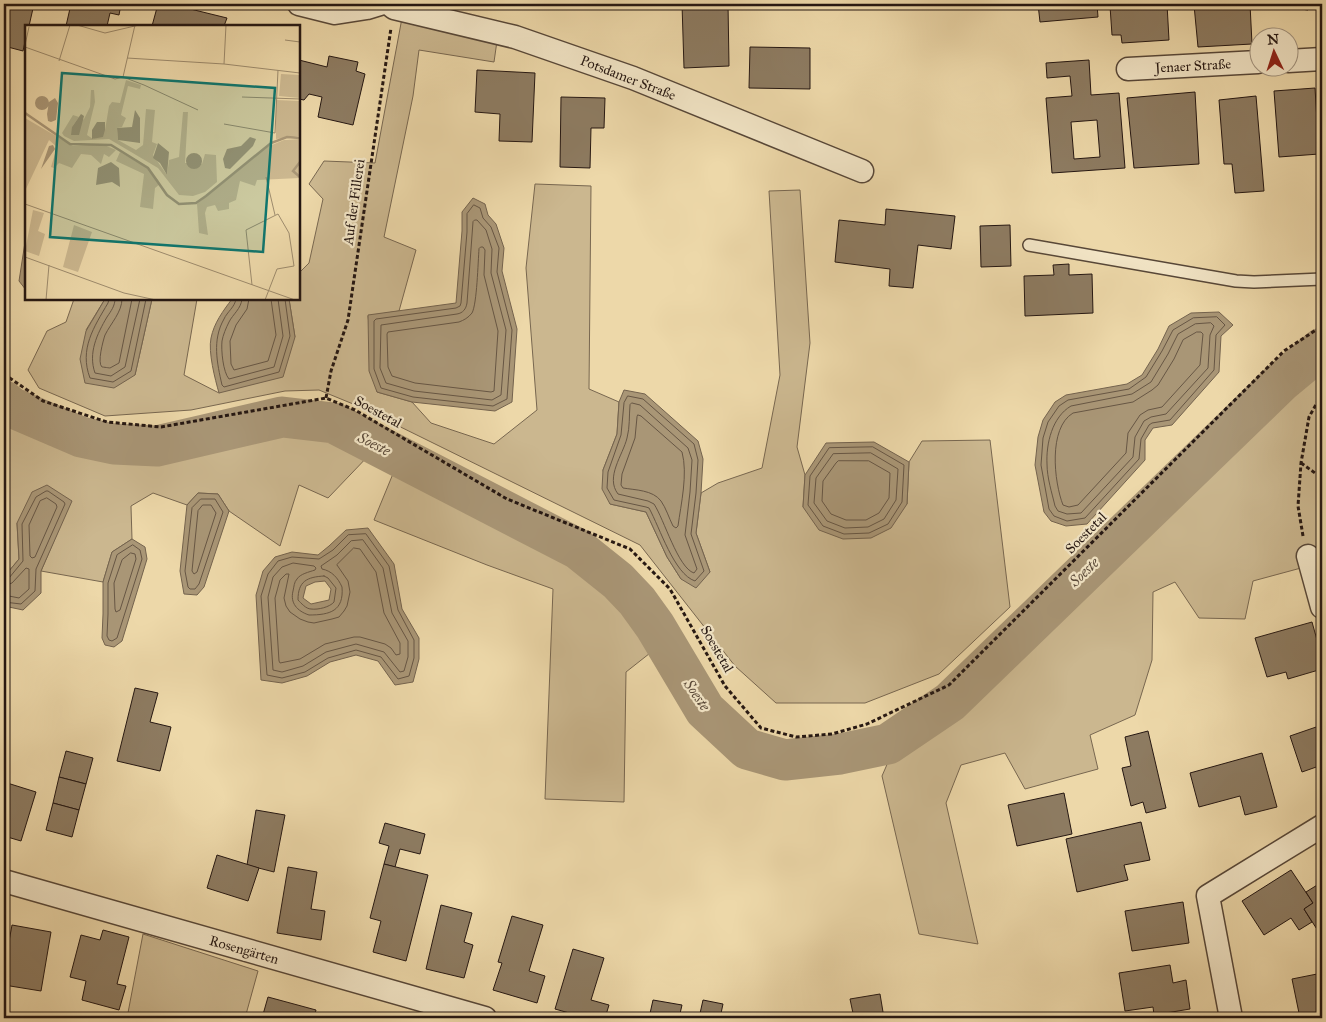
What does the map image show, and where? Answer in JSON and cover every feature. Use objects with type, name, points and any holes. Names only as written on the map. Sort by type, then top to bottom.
[{"type":"street","name":"Potsdamer Straße","points":[[299,4],[335,13],[387,5],[515,37],[633,78],[862,171]]},
{"type":"street","points":[[1298,60],[1322,59]]},
{"type":"street","name":"Jenaer Straße","points":[[1128,69],[1248,63]]},
{"type":"street","points":[[1308,556],[1322,607]]},
{"type":"street","points":[[1231,1018],[1208,896],[1322,826]]},
{"type":"street","name":"Rosengärten","points":[[4,881],[485,1018]]},
{"type":"lane","points":[[1029,245],[1236,281],[1322,279]]},
{"type":"path","name":"Auf der Fillerei","points":[[326,398],[331,371],[348,320],[387,5]]},
{"type":"path","name":"Soestetal","points":[[326,398],[355,410],[507,498],[630,549],[670,588],[725,686],[761,728],[796,737],[832,734],[867,724],[949,685],[1284,351],[1322,326]]},
{"type":"path","points":[[4,374],[43,401],[107,422],[161,427],[326,398]]},
{"type":"path","points":[[1308,556],[1298,506],[1301,463],[1309,416],[1322,394]]},
{"type":"path","points":[[1301,463],[1322,478]]},
{"type":"shaded area","points":[[402,18],[497,41],[494,62],[419,50],[413,96],[384,237],[416,250],[399,311],[368,316],[377,392],[412,402],[431,423],[494,444],[537,410],[526,268],[535,184],[591,186],[589,389],[619,402],[617,434],[603,470],[610,504],[646,512],[667,557],[681,579],[710,572],[696,533],[701,493],[718,483],[762,468],[780,375],[769,191],[800,190],[810,343],[797,447],[805,475],[803,507],[907,504],[909,462],[922,441],[990,440],[1010,607],[939,674],[865,703],[776,703],[735,666],[640,545],[358,406],[319,390],[285,391],[191,410],[105,416],[39,388],[28,370],[47,331],[66,322],[74,300],[104,300],[86,330],[135,375],[152,300],[197,300],[184,375],[219,393],[295,337],[289,300],[300,300],[300,272],[309,263],[323,199],[309,184],[324,161],[375,163]]},
{"type":"shaded area","points":[[1322,355],[1322,566],[1301,568],[1253,581],[1245,619],[1199,618],[1175,582],[1153,592],[1152,660],[1135,715],[1090,735],[1098,769],[1025,789],[1005,753],[961,765],[946,803],[978,944],[919,934],[882,776],[892,753],[972,697],[1265,409],[1303,368]]},
{"type":"shaded area","points":[[4,407],[102,451],[188,450],[283,423],[336,428],[372,452],[328,498],[299,485],[280,546],[229,511],[218,494],[198,493],[187,505],[153,493],[131,506],[132,539],[112,552],[103,582],[41,571],[71,501],[17,523],[19,559],[4,577]]},
{"type":"shaded area","points":[[397,464],[569,550],[619,589],[645,619],[659,646],[626,672],[624,802],[545,799],[553,589],[374,520]]},
{"type":"shaded area","points":[[143,934],[258,971],[245,1018],[127,1018]]},
{"type":"water","points":[[473,198],[485,204],[488,215],[496,224],[504,248],[502,271],[517,329],[512,402],[495,411],[412,402],[377,392],[369,371],[368,315],[456,303],[462,212]]},
{"type":"water","points":[[25,242],[25,289],[19,281]]},
{"type":"water","points":[[104,300],[152,300],[135,375],[114,388],[85,383],[80,359],[86,331]]},
{"type":"water","points":[[231,300],[289,300],[295,337],[283,377],[219,393],[211,358],[210,344],[212,333]]},
{"type":"water","points":[[1219,312],[1233,325],[1221,336],[1219,372],[1172,425],[1153,428],[1145,440],[1145,460],[1087,524],[1066,526],[1051,521],[1044,512],[1035,465],[1038,437],[1043,420],[1055,402],[1066,395],[1127,384],[1142,375],[1169,326],[1191,313]]},
{"type":"water","points":[[624,390],[645,394],[698,441],[703,459],[696,533],[710,572],[696,588],[681,579],[667,557],[646,512],[610,504],[602,489],[603,470],[617,434],[619,402]]},
{"type":"water","points":[[874,442],[909,462],[907,504],[891,528],[871,538],[843,539],[819,530],[803,507],[805,475],[826,443]]},
{"type":"water","points":[[47,485],[72,501],[41,571],[41,593],[23,610],[4,606],[4,577],[19,559],[17,523],[32,492]]},
{"type":"water","points":[[198,493],[218,494],[229,511],[204,587],[197,595],[184,594],[180,571],[187,505]]},
{"type":"water","points":[[368,528],[394,564],[402,609],[419,638],[419,659],[413,682],[395,685],[378,661],[356,655],[330,662],[307,676],[282,683],[261,680],[256,595],[263,571],[275,557],[292,552],[318,555],[346,530]],"holes":[[[325,581],[331,589],[329,600],[311,604],[303,598],[306,586],[315,582]]]},
{"type":"water","points":[[132,539],[145,547],[147,559],[122,641],[114,647],[105,645],[102,638],[103,582],[112,552]]},
{"type":"building","points":[[4,4],[34,4],[29,25],[25,25],[23,51],[4,46]]},
{"type":"building","points":[[71,4],[121,4],[119,15],[110,13],[107,25],[66,25]]},
{"type":"building","points":[[158,4],[170,4],[227,18],[224,25],[152,25]]},
{"type":"building","points":[[682,4],[728,4],[729,66],[684,68]]},
{"type":"building","points":[[1038,4],[1097,4],[1098,17],[1040,22]]},
{"type":"building","points":[[1167,4],[1169,40],[1122,43],[1121,35],[1112,35],[1110,6]]},
{"type":"building","points":[[1250,4],[1251,28],[1248,28],[1248,44],[1198,47],[1194,5]]},
{"type":"building","points":[[1265,4],[1309,4],[1308,10]]},
{"type":"building","points":[[750,47],[810,48],[810,89],[749,88]]},
{"type":"building","points":[[329,56],[358,62],[356,71],[365,74],[353,125],[318,117],[322,97],[309,94],[304,100],[300,99],[300,60],[327,67]]},
{"type":"building","points":[[1089,60],[1091,95],[1119,93],[1125,168],[1052,173],[1046,98],[1072,96],[1070,76],[1047,78],[1046,63]],"holes":[[[1097,120],[1100,157],[1074,159],[1071,122]]]},
{"type":"building","points":[[477,70],[535,73],[532,142],[499,141],[500,114],[475,112]]},
{"type":"building","points":[[1315,88],[1319,154],[1279,157],[1274,91]]},
{"type":"building","points":[[1195,92],[1199,164],[1134,168],[1127,98]]},
{"type":"building","points":[[1256,96],[1264,191],[1235,193],[1232,164],[1224,164],[1219,100]]},
{"type":"building","points":[[561,97],[605,98],[604,128],[591,128],[590,168],[560,167]]},
{"type":"building","points":[[886,209],[955,216],[951,249],[918,245],[913,288],[889,286],[890,269],[835,262],[839,220],[885,225]]},
{"type":"building","points":[[1010,225],[1011,266],[981,267],[980,226]]},
{"type":"building","points":[[1069,264],[1069,275],[1092,274],[1093,313],[1025,316],[1024,276],[1054,275],[1053,265]]},
{"type":"building","points":[[1312,622],[1322,658],[1322,669],[1288,679],[1286,672],[1267,677],[1255,638]]},
{"type":"building","points":[[135,688],[158,693],[150,722],[171,727],[160,771],[117,761]]},
{"type":"building","points":[[1322,725],[1322,765],[1302,772],[1290,736]]},
{"type":"building","points":[[1148,731],[1166,808],[1146,813],[1143,802],[1131,806],[1122,768],[1131,766],[1125,737]]},
{"type":"building","points":[[66,751],[93,758],[86,784],[59,777]]},
{"type":"building","points":[[1262,753],[1277,807],[1245,815],[1240,796],[1199,807],[1190,773]]},
{"type":"building","points":[[59,777],[86,784],[79,810],[53,803]]},
{"type":"building","points":[[4,782],[36,792],[21,841],[4,836]]},
{"type":"building","points":[[1064,793],[1072,834],[1017,846],[1008,805]]},
{"type":"building","points":[[53,803],[79,810],[72,837],[46,830]]},
{"type":"building","points":[[256,810],[285,815],[274,872],[247,865]]},
{"type":"building","points":[[1141,822],[1150,860],[1124,865],[1128,880],[1077,892],[1066,839]]},
{"type":"building","points":[[385,823],[425,834],[420,854],[400,849],[395,867],[384,864],[389,846],[379,843]]},
{"type":"building","points":[[217,855],[259,868],[248,901],[207,888]]},
{"type":"building","points":[[384,864],[428,875],[406,961],[373,952],[381,921],[370,918]]},
{"type":"building","points":[[288,867],[317,872],[311,909],[325,911],[321,940],[277,933]]},
{"type":"building","points":[[1291,870],[1313,903],[1304,909],[1312,922],[1299,930],[1291,918],[1264,935],[1242,901]]},
{"type":"building","points":[[1322,882],[1322,932],[1320,934],[1304,909],[1313,903],[1306,892]]},
{"type":"building","points":[[1183,902],[1189,943],[1132,951],[1125,911]]},
{"type":"building","points":[[441,905],[472,913],[464,942],[473,945],[464,978],[426,969]]},
{"type":"building","points":[[512,916],[543,925],[529,971],[545,976],[537,1003],[493,990],[502,963],[498,962]]},
{"type":"building","points":[[12,925],[51,932],[41,991],[4,985],[4,969]]},
{"type":"building","points":[[103,930],[129,937],[117,984],[126,986],[119,1010],[82,1000],[86,981],[70,977],[81,935],[100,940]]},
{"type":"building","points":[[573,949],[604,958],[591,1000],[609,1005],[605,1018],[587,1018],[555,1009]]},
{"type":"building","points":[[1170,965],[1173,983],[1186,980],[1190,1009],[1154,1015],[1153,1007],[1125,1011],[1119,973]]},
{"type":"building","points":[[1322,973],[1322,1018],[1300,1018],[1292,979]]},
{"type":"building","points":[[880,994],[884,1018],[854,1018],[850,999]]},
{"type":"building","points":[[268,997],[316,1010],[314,1018],[262,1018]]},
{"type":"building","points":[[653,1000],[682,1005],[679,1018],[649,1018]]},
{"type":"building","points":[[703,1000],[723,1004],[720,1018],[699,1018]]},
{"type":"waterway","name":"Soeste","points":[[4,401],[11,407],[81,437],[114,444],[157,446],[282,417],[334,423],[578,549],[618,581],[637,601],[655,626],[705,710],[747,749],[785,760],[840,754],[888,744],[950,702],[1281,382],[1322,348]]}]
